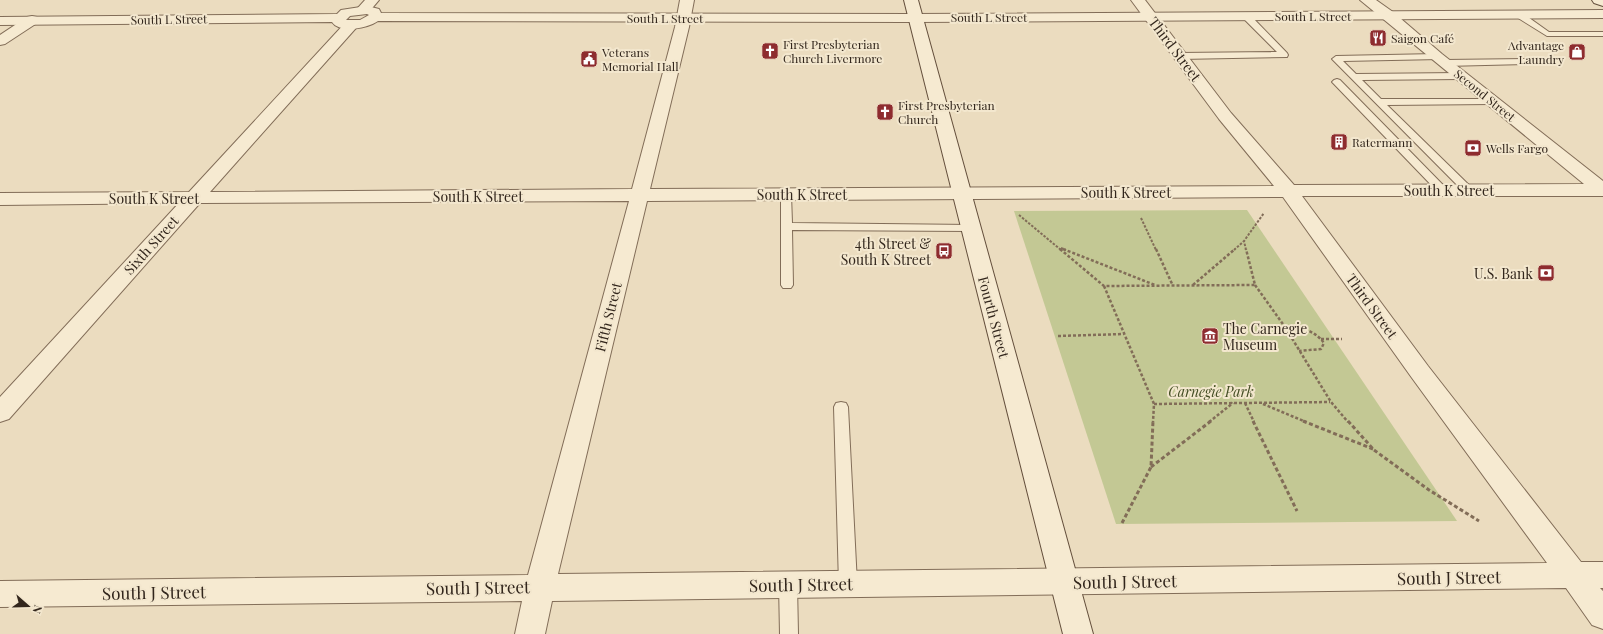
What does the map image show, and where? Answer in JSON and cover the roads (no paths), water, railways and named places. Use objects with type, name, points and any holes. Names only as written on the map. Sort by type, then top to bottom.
[{"type":"street","name":"Sixth Street","points":[[0,413],[194,198],[351,18],[372,0]]},
{"type":"street","name":"Fifth Street","points":[[530,634],[540,587],[684,18],[687,0]]},
{"type":"street","name":"Second Street","points":[[1367,0],[1388,15],[1460,76],[1603,189]]},
{"type":"street","points":[[1599,0],[1603,2]]},
{"type":"street","name":"South L Street","points":[[0,21],[351,18],[362,23],[375,18],[684,18],[913,9],[1144,8],[1246,16],[1603,14]]},
{"type":"street","name":"Third Street","points":[[1144,8],[1225,116],[1288,190],[1420,372],[1603,615]]},
{"type":"street","name":"Fourth Street","points":[[913,9],[1078,634]]},
{"type":"street","points":[[351,18],[374,12],[376,16],[375,18]]},
{"type":"street","points":[[0,41],[32,20]]},
{"type":"street","name":"South K Street","points":[[0,199],[1603,189]]},
{"type":"street","name":"South J Street","points":[[0,594],[1603,575]]},
{"type":"lane","points":[[1518,14],[1547,34],[1603,34]]},
{"type":"lane","points":[[1180,56],[1284,55],[1246,16]]},
{"type":"lane","points":[[1468,190],[1336,59],[1527,62]]},
{"type":"lane","points":[[1354,77],[1460,76]]},
{"type":"lane","points":[[1337,82],[1368,116],[1442,190]]},
{"type":"lane","points":[[1379,102],[1491,101]]},
{"type":"lane","points":[[786,194],[787,285]]},
{"type":"lane","points":[[786,226],[971,228]]},
{"type":"lane","points":[[841,407],[848,584]]},
{"type":"lane","points":[[788,584],[789,634]]},
{"type":"place","name":"Saigon Café","points":[[1378,38]]},
{"type":"place","name":"First Presbyterian Church Livermore","points":[[770,51]]},
{"type":"place","name":"Advantage Laundry","points":[[1577,52]]},
{"type":"place","name":"Veterans Memorial Hall","points":[[589,59]]},
{"type":"place","name":"First Presbyterian Church","points":[[885,112]]},
{"type":"place","name":"Ratermann","points":[[1339,142]]},
{"type":"place","name":"Wells Fargo","points":[[1473,148]]},
{"type":"place","name":"4th Street & South K Street","points":[[944,251]]},
{"type":"place","name":"U.S. Bank","points":[[1546,273]]},
{"type":"place","name":"The Carnegie Museum","points":[[1210,336]]},
{"type":"park label","name":"Carnegie Park","points":[[1211,391]]}]
